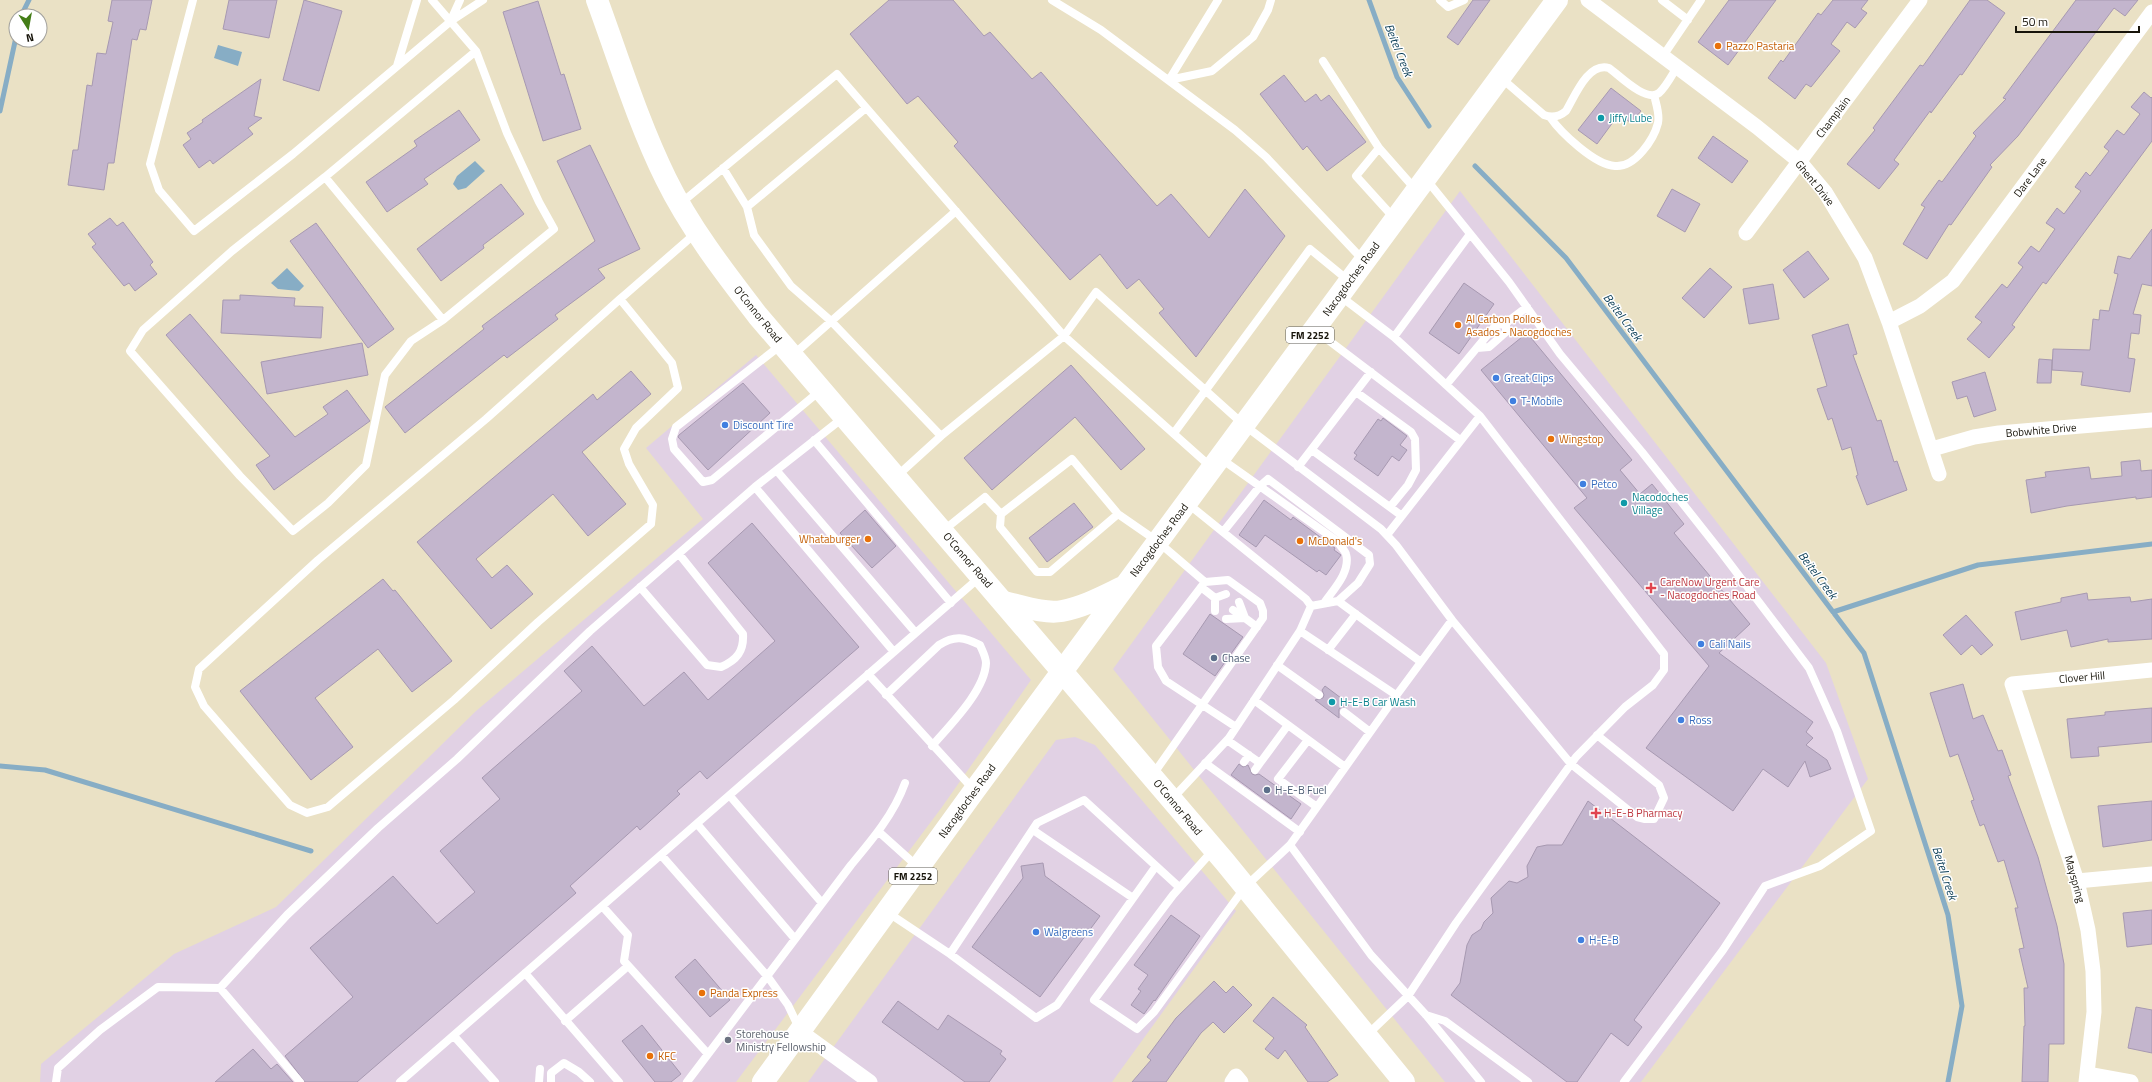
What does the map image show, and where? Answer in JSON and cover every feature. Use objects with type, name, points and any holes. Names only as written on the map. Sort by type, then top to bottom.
[{"type":"main road","name":"O'Connor Road","points":[[597,0],[641,121],[666,180],[713,258],[787,350],[1063,670],[1214,849],[1404,1082]]},
{"type":"main road","name":"Nacogdoches Road","points":[[763,1082],[801,1032],[974,790],[1557,0]]},
{"type":"main road","points":[[1004,602],[1040,610],[1061,611],[1080,606],[1124,586]]},
{"type":"street","name":"Ghent Drive","points":[[1588,0],[1757,127],[1800,162],[1825,192],[1865,258],[1889,322],[1939,474]]},
{"type":"street","name":"Champlain","points":[[1746,233],[1920,0]]},
{"type":"street","name":"Dare Lane","points":[[1889,322],[1920,306],[1953,281],[2152,12]]},
{"type":"street","name":"Bobwhite Drive","points":[[1932,450],[1974,437],[2000,433],[2152,420]]},
{"type":"street","name":"Clover Hill","points":[[2012,684],[2152,670]]},
{"type":"street","name":"Mayspring","points":[[2012,684],[2077,881],[2088,930],[2093,971],[2094,1012],[2087,1078]]},
{"type":"street","points":[[2077,881],[2152,874]]},
{"type":"street","points":[[801,1032],[870,1082]]},
{"type":"street","points":[[2087,1078],[2131,1082]]},
{"type":"lane","points":[[193,0],[150,164],[159,190],[194,231],[293,154],[451,21],[483,0]]},
{"type":"lane","points":[[397,67],[417,0]]},
{"type":"lane","points":[[432,0],[476,52],[507,133],[539,202],[554,229],[442,320],[411,342],[385,375],[366,465],[328,503],[293,531],[240,476],[130,351],[143,330],[232,251],[325,177],[476,52]]},
{"type":"lane","points":[[451,21],[460,0]]},
{"type":"lane","points":[[1052,0],[1100,30],[1235,130],[1266,157],[1364,262]]},
{"type":"lane","points":[[1169,80],[1218,0]]},
{"type":"lane","points":[[1169,80],[1212,71],[1253,37],[1268,10],[1271,0]]},
{"type":"lane","points":[[1440,0],[1448,6],[1464,0]]},
{"type":"lane","points":[[1662,0],[1688,20]]},
{"type":"lane","points":[[1663,56],[1701,0]]},
{"type":"lane","points":[[1323,61],[1379,148],[1421,185],[1470,234],[1509,282],[1560,354],[1696,521],[1809,668],[1837,731],[1871,831],[1820,866],[1765,886],[1723,950],[1624,1082]]},
{"type":"lane","points":[[1500,77],[1544,115],[1550,117],[1562,114],[1566,111],[1585,79],[1594,69],[1601,67],[1609,68],[1642,93],[1654,95],[1659,93],[1678,67]]},
{"type":"lane","points":[[681,204],[837,74],[1064,336],[1174,433],[1216,463],[1260,486],[1336,541],[1346,554],[1346,566],[1344,573],[1324,603]]},
{"type":"lane","points":[[1550,117],[1567,138],[1606,164],[1616,167],[1627,164],[1636,157],[1654,134],[1658,121],[1654,95]]},
{"type":"lane","points":[[747,207],[866,108]]},
{"type":"lane","points":[[1379,148],[1356,176],[1396,219]]},
{"type":"lane","points":[[723,168],[747,207],[754,236],[791,286],[831,321],[941,436]]},
{"type":"lane","points":[[325,177],[442,320]]},
{"type":"lane","points":[[821,389],[712,480],[703,482],[674,449],[672,439],[676,427],[831,321],[956,211]]},
{"type":"lane","points":[[620,299],[672,363],[678,388],[636,428],[624,449],[628,464],[654,505],[651,524],[538,622],[454,700],[328,807],[307,813],[290,805],[204,706],[195,687],[199,669],[318,560],[486,419],[620,299],[697,232]]},
{"type":"lane","points":[[1394,336],[1470,234]]},
{"type":"lane","points":[[1174,433],[1206,392],[1310,249],[1344,289],[1480,416],[1664,654],[1664,670],[1652,685],[1625,707],[1571,764],[1456,923],[1408,996],[1366,1036]]},
{"type":"lane","points":[[897,477],[941,436],[1064,336],[1096,292],[1244,425],[1387,535],[1452,620],[1571,764],[1637,817],[1645,820],[1654,819],[1664,798],[1659,785],[1597,735]]},
{"type":"lane","points":[[1446,385],[1496,326],[1506,323],[1527,307]]},
{"type":"lane","points":[[1314,329],[1460,440]]},
{"type":"lane","points":[[1298,467],[1371,372]]},
{"type":"lane","points":[[1356,392],[1411,432],[1415,439],[1416,470],[1408,485],[1390,507]]},
{"type":"lane","points":[[56,1082],[58,1068],[100,1030],[158,987],[220,988],[292,910],[378,828],[457,759],[590,631],[755,488],[845,416]]},
{"type":"lane","points":[[1387,535],[1480,416]]},
{"type":"lane","points":[[814,440],[951,603]]},
{"type":"lane","points":[[1312,450],[1402,516]]},
{"type":"lane","points":[[1001,514],[1072,459],[1118,514],[1157,541],[1218,600]]},
{"type":"lane","points":[[777,471],[916,632]]},
{"type":"lane","points":[[1223,532],[1260,486],[1268,479],[1369,555],[1370,564],[1358,583],[1338,601],[1311,606]]},
{"type":"lane","points":[[755,488],[894,652]]},
{"type":"lane","points":[[943,531],[985,497],[1001,514],[1000,527],[1037,572],[1050,572],[1118,514]]},
{"type":"lane","points":[[1187,502],[1306,599],[1311,606]]},
{"type":"lane","points":[[640,587],[707,665],[721,667],[735,659],[742,652],[743,634],[679,554]]},
{"type":"lane","points":[[400,1082],[698,825],[868,674],[982,576]]},
{"type":"lane","points":[[1152,776],[1202,705],[1257,627],[1263,618],[1264,611],[1260,603],[1228,580],[1203,584],[1156,646],[1158,667],[1166,681],[1202,705],[1236,727]]},
{"type":"lane","points":[[1214,611],[1218,600],[1226,594]]},
{"type":"lane","points":[[1338,601],[1421,662]]},
{"type":"lane","points":[[1239,602],[1245,618]]},
{"type":"lane","points":[[1172,799],[1227,740],[1300,631],[1311,606]]},
{"type":"lane","points":[[1233,610],[1257,627]]},
{"type":"lane","points":[[1328,650],[1356,614]]},
{"type":"lane","points":[[1226,619],[1245,618]]},
{"type":"lane","points":[[1214,849],[1179,887],[1094,1000],[1137,1030],[1154,1012],[1245,887],[1290,845],[1300,832],[1370,732],[1452,620]]},
{"type":"lane","points":[[1300,631],[1396,696]]},
{"type":"lane","points":[[886,695],[939,645],[948,639],[956,637],[967,639],[980,645],[986,662],[982,681],[969,701],[932,746]]},
{"type":"lane","points":[[1277,665],[1319,695]]},
{"type":"lane","points":[[868,674],[932,746],[974,790]]},
{"type":"lane","points":[[1254,700],[1345,767]]},
{"type":"lane","points":[[1344,712],[1370,732]]},
{"type":"lane","points":[[1227,740],[1257,767],[1288,725]]},
{"type":"lane","points":[[1308,740],[1276,782],[1291,793],[1317,807]]},
{"type":"lane","points":[[1205,763],[1232,779],[1287,819],[1300,832]]},
{"type":"lane","points":[[687,1082],[768,977],[822,903],[879,832],[901,794],[904,783]]},
{"type":"lane","points":[[730,796],[822,903]]},
{"type":"lane","points":[[950,954],[1038,823],[1084,800],[1179,887]]},
{"type":"lane","points":[[698,825],[795,939]]},
{"type":"lane","points":[[1033,830],[1133,898]]},
{"type":"lane","points":[[879,832],[919,868]]},
{"type":"lane","points":[[1290,845],[1371,955],[1426,1015],[1481,1082]]},
{"type":"lane","points":[[662,856],[768,977],[788,1005],[801,1032]]},
{"type":"lane","points":[[887,912],[950,954],[1036,1018],[1057,1005],[1156,866]]},
{"type":"lane","points":[[603,906],[628,935],[624,961],[708,1054]]},
{"type":"lane","points":[[565,1021],[628,966]]},
{"type":"lane","points":[[525,973],[619,1082]]},
{"type":"lane","points":[[220,988],[300,1082]]},
{"type":"lane","points":[[1426,1015],[1445,1021],[1528,1082]]},
{"type":"lane","points":[[454,1036],[495,1082]]},
{"type":"lane","points":[[550,1082],[551,1073],[564,1062],[579,1072],[590,1082]]},
{"type":"lane","points":[[539,1082],[540,1069]]},
{"type":"shaded area","points":[[1460,191],[1826,663],[1868,779],[1641,1082],[1445,1082],[1113,669]]},
{"type":"shaded area","points":[[756,355],[1031,680],[942,807],[736,1082],[40,1082],[41,1064],[174,954],[276,907],[476,711],[703,519],[646,448]]},
{"type":"shaded area","points":[[1075,737],[1095,745],[1236,911],[1112,1082],[808,1082],[1056,740]]},
{"type":"water","points":[[218,45],[242,52],[238,66],[214,58]]},
{"type":"water","points":[[475,161],[485,171],[466,188],[458,190],[453,184],[457,176]]},
{"type":"water","points":[[287,268],[304,286],[299,291],[278,289],[271,283]]},
{"type":"building","points":[[112,0],[152,0],[146,30],[140,29],[137,40],[132,39],[114,163],[108,163],[104,190],[68,185],[73,150],[78,150],[87,85],[92,86],[97,53],[106,54],[113,22],[108,21]]},
{"type":"building","points":[[229,0],[277,0],[269,38],[223,29]]},
{"type":"building","points":[[304,0],[342,11],[319,91],[283,80]]},
{"type":"building","points":[[889,0],[953,0],[984,36],[990,32],[1032,79],[1041,72],[1157,206],[1171,194],[1209,238],[1245,189],[1285,236],[1196,357],[1159,313],[1164,309],[1139,279],[1127,289],[1100,254],[1070,280],[954,146],[958,142],[918,96],[907,104],[850,34]]},
{"type":"building","points":[[1473,0],[1490,0],[1458,45],[1447,37]]},
{"type":"building","points":[[1729,0],[1776,0],[1728,65],[1698,42]]},
{"type":"building","points":[[1833,0],[1868,0],[1861,9],[1867,13],[1855,28],[1847,22],[1831,44],[1840,51],[1811,87],[1806,84],[1795,99],[1768,78],[1781,60],[1783,62],[1818,13],[1821,15]]},
{"type":"building","points":[[1970,0],[1987,0],[2005,13],[1962,75],[1960,74],[1931,113],[1930,111],[1894,160],[1899,164],[1879,189],[1847,164],[1875,130],[1873,128],[1920,65],[1923,66]]},
{"type":"building","points":[[2076,0],[2138,0],[2125,16],[2114,8],[2018,136],[1990,165],[1992,167],[1951,225],[1949,224],[1927,259],[1903,244],[1925,207],[1921,205],[1939,180],[1942,182],[1976,136],[1973,133],[2006,99],[2003,98]]},
{"type":"building","points":[[538,1],[561,75],[564,74],[581,129],[543,141],[503,12]]},
{"type":"building","points":[[1284,75],[1305,102],[1316,94],[1321,101],[1329,95],[1366,142],[1327,171],[1307,146],[1303,150],[1260,94]]},
{"type":"building","points":[[261,79],[254,116],[262,118],[248,128],[253,134],[213,164],[210,160],[199,168],[183,145],[191,139],[187,133],[203,122],[202,120]]},
{"type":"building","name":"Jiffy Lube","points":[[1611,88],[1641,111],[1631,123],[1619,114],[1597,144],[1578,130]]},
{"type":"building","points":[[2144,92],[2151,98],[2152,97],[2152,141],[2046,284],[2043,282],[2012,325],[2015,327],[1989,358],[1967,339],[1982,322],[1975,317],[2002,284],[2007,288],[2023,267],[2018,263],[2031,246],[2039,252],[2055,229],[2046,223],[2057,208],[2064,214],[2081,191],[2075,187],[2086,172],[2090,176],[2109,151],[2104,147],[2117,130],[2124,135],[2140,114],[2131,107]]},
{"type":"building","points":[[459,110],[480,140],[424,179],[428,184],[387,212],[366,182],[417,146],[414,141]]},
{"type":"building","points":[[1713,136],[1748,161],[1732,183],[1698,158]]},
{"type":"building","points":[[590,145],[640,249],[598,269],[605,278],[555,315],[558,319],[507,358],[504,355],[405,433],[385,407],[484,329],[482,326],[595,241],[557,161]]},
{"type":"building","points":[[501,184],[524,214],[483,245],[484,248],[441,281],[417,249]]},
{"type":"building","points":[[1672,189],[1700,204],[1685,232],[1657,216]]},
{"type":"building","points":[[110,218],[117,226],[123,222],[153,262],[150,265],[157,274],[135,291],[129,283],[124,286],[92,247],[96,244],[88,234]]},
{"type":"building","points":[[316,223],[394,329],[368,348],[290,241]]},
{"type":"building","points":[[2152,229],[2152,286],[2142,284],[2133,314],[2141,315],[2139,334],[2131,333],[2128,358],[2135,359],[2130,392],[2081,385],[2083,372],[2052,370],[2053,349],[2090,350],[2093,319],[2099,320],[2100,310],[2109,311],[2118,274],[2114,273],[2118,256],[2130,259]]},
{"type":"building","points":[[1808,251],[1829,279],[1804,298],[1783,270]]},
{"type":"building","points":[[1710,268],[1732,287],[1704,318],[1682,298]]},
{"type":"building","points":[[1464,283],[1494,304],[1459,354],[1429,333]]},
{"type":"building","points":[[1773,284],[1779,319],[1749,324],[1743,289]]},
{"type":"building","points":[[240,295],[295,298],[294,306],[323,307],[321,338],[221,333],[223,300],[240,300]]},
{"type":"building","points":[[190,314],[295,437],[328,414],[323,407],[347,390],[370,421],[274,490],[256,465],[270,456],[166,335]]},
{"type":"building","points":[[1848,324],[1857,354],[1853,355],[1877,421],[1881,420],[1894,462],[1897,461],[1907,490],[1867,505],[1856,476],[1858,475],[1851,447],[1842,450],[1832,418],[1828,420],[1817,389],[1827,386],[1812,335]]},
{"type":"building","name":"Nacodoches Village","points":[[1527,333],[1632,460],[1620,470],[1640,494],[1652,484],[1684,524],[1674,533],[1750,624],[1719,653],[1813,722],[1806,732],[1813,738],[1806,745],[1827,760],[1831,769],[1810,777],[1805,761],[1788,787],[1763,769],[1733,811],[1646,748],[1709,666],[1574,508],[1587,498],[1481,370]]},
{"type":"building","points":[[362,343],[368,375],[267,394],[261,362]]},
{"type":"building","points":[[2039,359],[2052,360],[2051,383],[2037,383]]},
{"type":"building","points":[[1071,365],[1145,449],[1121,470],[1075,417],[992,490],[964,458]]},
{"type":"building","points":[[631,371],[651,394],[582,452],[626,504],[588,536],[553,494],[476,559],[492,578],[507,565],[533,594],[491,629],[417,542],[593,394],[597,400]]},
{"type":"building","points":[[1985,372],[1996,410],[1974,417],[1967,396],[1957,399],[1952,382]]},
{"type":"building","name":"Discount Tire","points":[[743,383],[770,413],[708,470],[678,437]]},
{"type":"building","points":[[1383,418],[1407,436],[1400,445],[1407,450],[1399,461],[1392,456],[1378,476],[1354,459],[1357,455],[1354,453],[1378,419],[1381,421]]},
{"type":"building","points":[[2140,460],[2141,471],[2152,470],[2152,497],[2136,499],[2136,497],[2067,506],[2031,513],[2026,480],[2046,477],[2045,472],[2089,467],[2091,479],[2122,476],[2121,462]]},
{"type":"building","name":"McDonald's","points":[[1264,500],[1291,520],[1293,517],[1335,548],[1334,550],[1341,555],[1326,575],[1319,570],[1317,572],[1265,535],[1256,547],[1239,535]]},
{"type":"building","points":[[1074,503],[1093,527],[1047,562],[1029,538]]},
{"type":"building","name":"Whataburger","points":[[865,510],[896,546],[872,568],[840,533]]},
{"type":"building","points":[[752,523],[859,647],[707,779],[700,771],[677,791],[680,794],[640,830],[637,826],[570,886],[576,893],[357,1082],[305,1082],[285,1056],[353,997],[310,948],[393,876],[437,924],[475,892],[440,851],[500,799],[482,778],[582,691],[564,671],[592,646],[644,706],[684,672],[708,700],[775,641],[708,563]]},
{"type":"building","points":[[383,579],[393,591],[395,590],[452,661],[412,692],[378,649],[315,698],[353,747],[311,780],[240,691]]},
{"type":"building","points":[[2087,593],[2088,600],[2130,597],[2131,602],[2152,599],[2152,639],[2108,642],[2108,639],[2071,647],[2067,630],[2021,640],[2015,612],[2061,602],[2061,598]]},
{"type":"building","points":[[1210,614],[1243,637],[1215,676],[1183,654]]},
{"type":"building","points":[[1966,615],[1993,645],[1981,655],[1972,645],[1961,655],[1943,635]]},
{"type":"building","points":[[1963,684],[1973,719],[1983,715],[1998,751],[2002,750],[2011,775],[2008,776],[2038,857],[2057,926],[2064,964],[2064,1044],[2049,1044],[2048,1082],[2022,1082],[2025,1026],[2024,988],[2028,988],[2019,949],[2024,948],[2015,908],[2018,908],[2004,860],[1998,862],[1984,824],[1980,826],[1971,801],[1974,800],[1958,754],[1950,757],[1930,693]]},
{"type":"building","name":"H-E-B Car Wash","points":[[1325,686],[1349,704],[1347,707],[1342,707],[1339,709],[1339,718],[1315,700],[1323,698],[1324,695],[1322,690]]},
{"type":"building","points":[[2152,708],[2152,742],[2098,747],[2099,756],[2071,758],[2067,719],[2105,715],[2105,712]]},
{"type":"building","name":"H-E-B Fuel","points":[[1239,764],[1243,767],[1248,765],[1252,774],[1259,774],[1301,804],[1291,819],[1231,775]]},
{"type":"building","name":"H-E-B","points":[[1588,801],[1720,903],[1634,1020],[1642,1027],[1628,1046],[1611,1033],[1577,1082],[1567,1082],[1451,995],[1460,983],[1467,945],[1472,935],[1481,929],[1484,922],[1493,913],[1491,898],[1509,881],[1517,883],[1528,877],[1527,866],[1537,847],[1562,845]]},
{"type":"building","points":[[2152,801],[2152,840],[2103,847],[2098,806]]},
{"type":"building","name":"Walgreens","points":[[1043,863],[1045,876],[1100,916],[1040,997],[972,947],[1023,878],[1021,866]]},
{"type":"building","points":[[2152,910],[2152,944],[2127,947],[2123,913]]},
{"type":"building","points":[[1171,915],[1200,936],[1155,1001],[1154,1000],[1144,1014],[1131,1005],[1141,991],[1138,989],[1148,975],[1134,965]]},
{"type":"building","points":[[695,959],[730,1000],[710,1017],[675,977]]},
{"type":"building","points":[[1214,981],[1226,993],[1233,986],[1252,1005],[1224,1033],[1213,1022],[1201,1033],[1166,1082],[1132,1082],[1151,1060],[1147,1057],[1176,1018]]},
{"type":"building","points":[[1273,997],[1307,1025],[1305,1027],[1338,1075],[1327,1082],[1308,1082],[1285,1050],[1278,1059],[1265,1049],[1274,1038],[1253,1021]]},
{"type":"building","points":[[898,1001],[938,1030],[948,1015],[1002,1051],[1000,1054],[1006,1059],[989,1082],[965,1082],[882,1022]]},
{"type":"building","points":[[2136,1007],[2152,1010],[2152,1053],[2128,1048]]},
{"type":"building","points":[[642,1025],[681,1074],[671,1082],[655,1082],[622,1041]]},
{"type":"building","points":[[253,1049],[271,1069],[277,1064],[293,1082],[215,1082]]},
{"type":"waterway","points":[[25,8],[29,0]]},
{"type":"waterway","name":"Beitel Creek","points":[[1369,0],[1397,77],[1429,126]]},
{"type":"waterway","points":[[0,111],[14,48]]},
{"type":"waterway","name":"Beitel Creek","points":[[1475,166],[1566,258],[1864,653],[1948,915],[1962,1006],[1948,1082]]},
{"type":"waterway","points":[[1833,612],[1978,565],[2152,544]]},
{"type":"waterway","points":[[0,766],[45,770],[311,851]]},
{"type":"place","name":"Pazzo Pastaria","points":[[1718,46]]},
{"type":"place","name":"Jiffy Lube","points":[[1601,118]]},
{"type":"place","name":"Al Carbon Pollos Asados - Nacogdoches","points":[[1458,325]]},
{"type":"place","name":"Great Clips","points":[[1496,378]]},
{"type":"place","name":"T-Mobile","points":[[1513,401]]},
{"type":"place","name":"Discount Tire","points":[[725,425]]},
{"type":"place","name":"Wingstop","points":[[1551,439]]},
{"type":"place","name":"Petco","points":[[1583,484]]},
{"type":"place","name":"Nacodoches Village","points":[[1624,503]]},
{"type":"place","name":"Whataburger","points":[[868,539]]},
{"type":"place","name":"McDonald's","points":[[1300,541]]},
{"type":"place","name":"CareNow Urgent Care - Nacogdoches Road","points":[[1651,588]]},
{"type":"place","name":"Cali Nails","points":[[1701,644]]},
{"type":"place","name":"Chase","points":[[1214,658]]},
{"type":"place","name":"H-E-B Car Wash","points":[[1332,702]]},
{"type":"place","name":"Ross","points":[[1681,720]]},
{"type":"place","name":"H-E-B Fuel","points":[[1267,790]]},
{"type":"place","name":"H-E-B Pharmacy","points":[[1596,813]]},
{"type":"place","name":"Walgreens","points":[[1036,932]]},
{"type":"place","name":"H-E-B","points":[[1581,940]]},
{"type":"place","name":"Panda Express","points":[[702,993]]},
{"type":"place","name":"Storehouse Ministry Fellowship","points":[[728,1040]]},
{"type":"place","name":"KFC","points":[[650,1056]]}]
